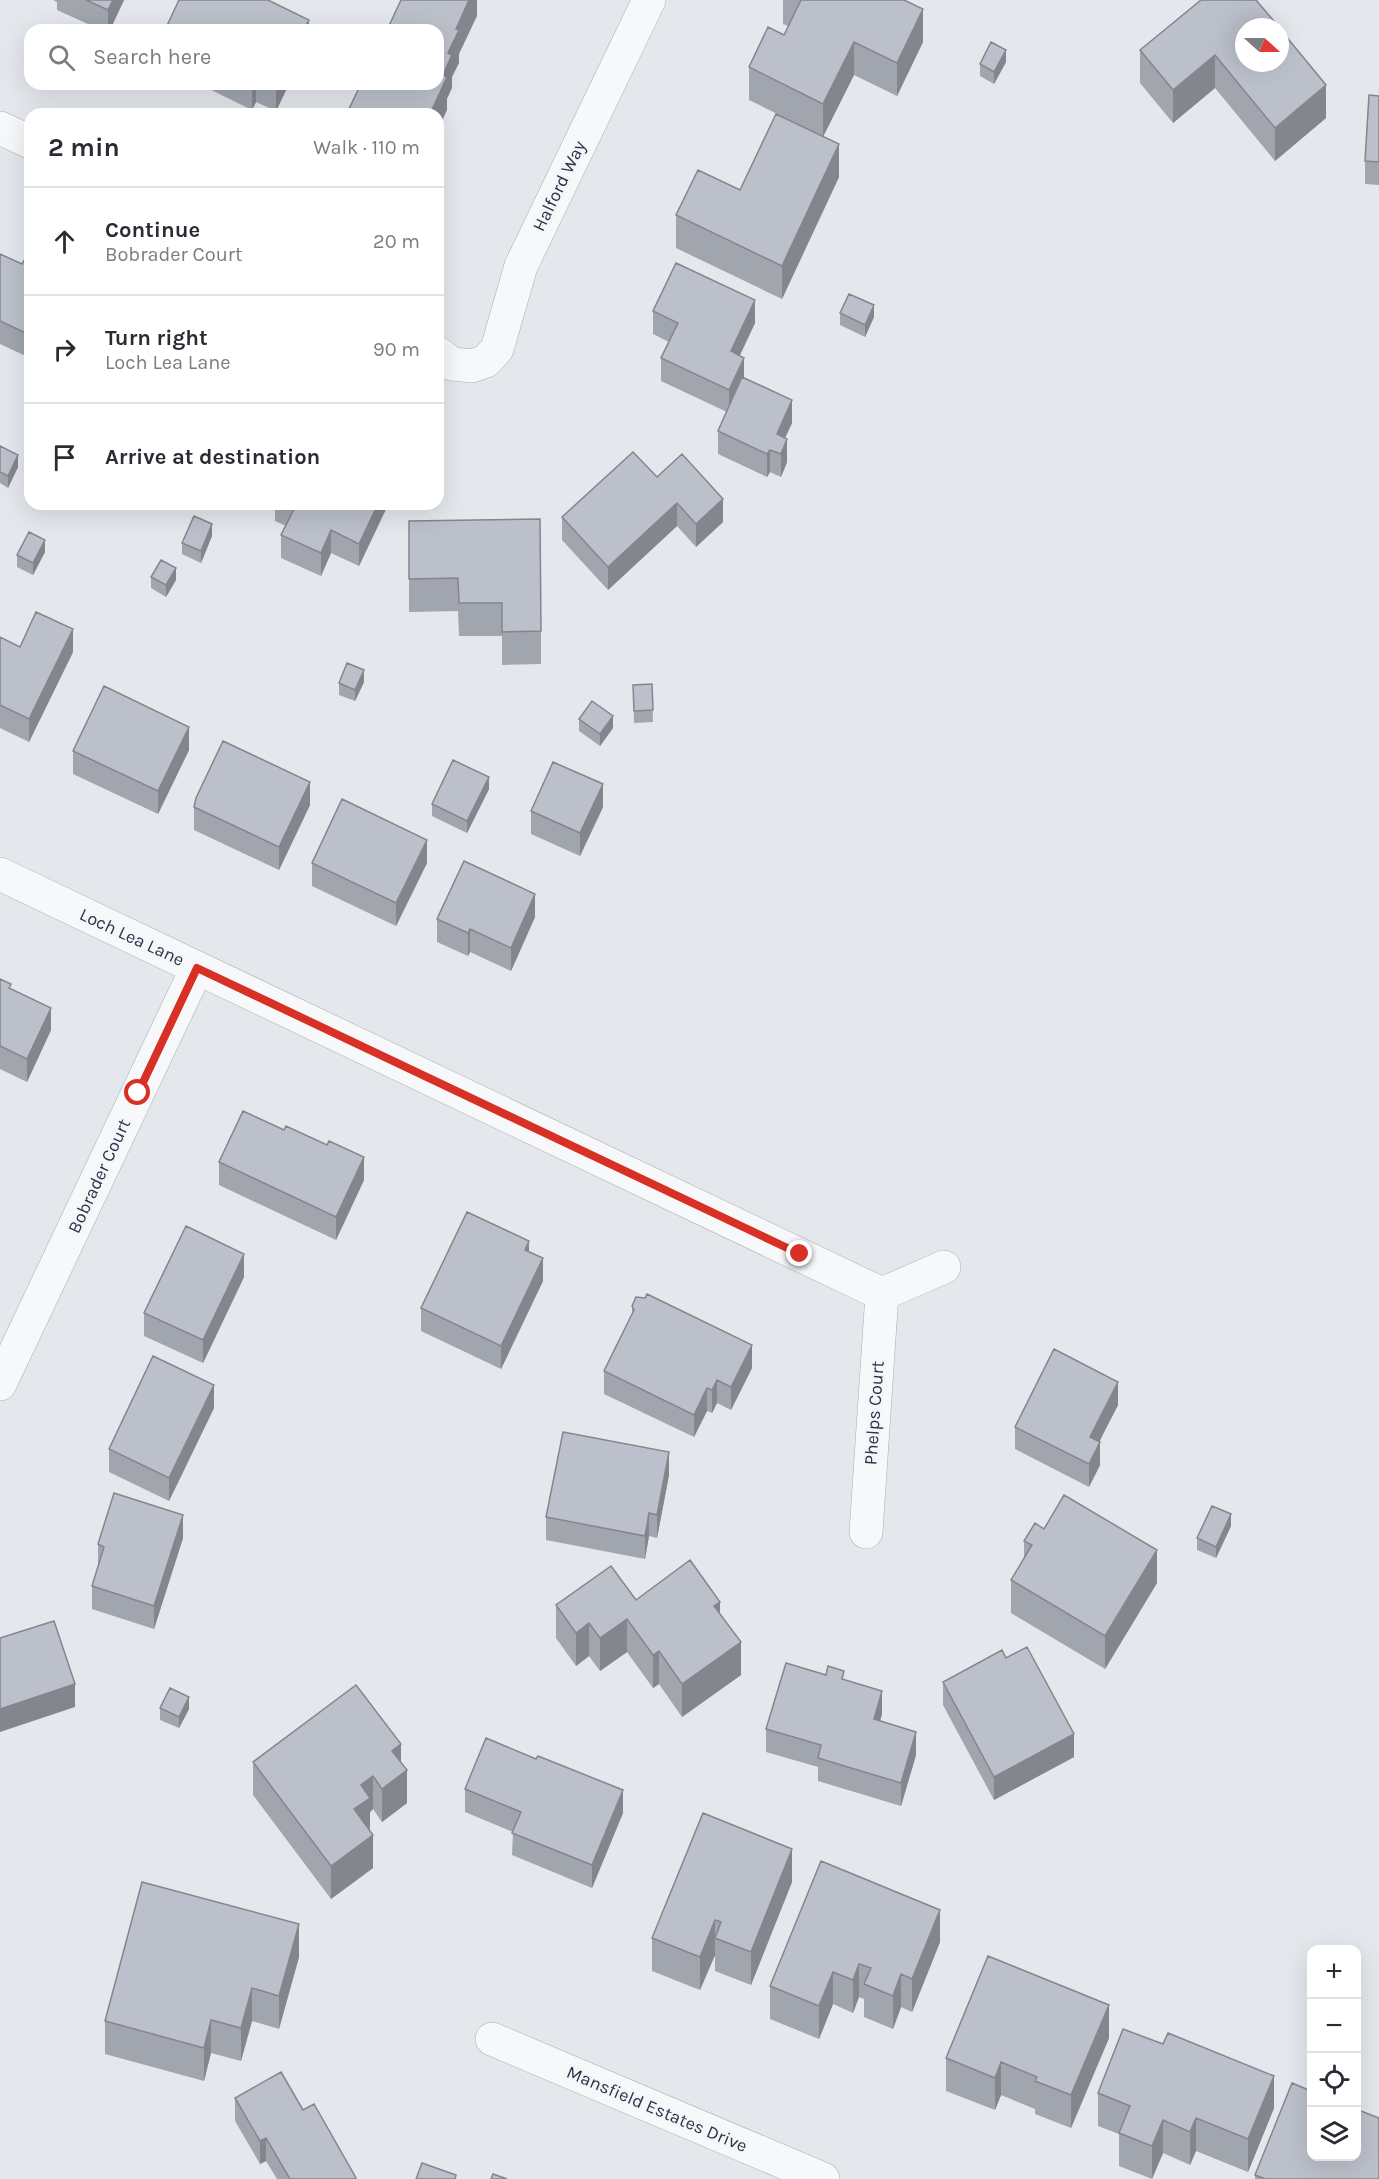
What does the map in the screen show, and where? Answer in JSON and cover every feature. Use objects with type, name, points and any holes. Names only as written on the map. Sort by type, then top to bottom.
[{"type":"street","name":"Halford Way","points":[[444,357],[452,363],[472,366],[486,361],[497,349],[521,266],[649,0]]},
{"type":"street","points":[[0,128],[24,139]]},
{"type":"street","name":"Loch Lea Lane","points":[[0,874],[882,1294]]},
{"type":"street","name":"Bobrader Court","points":[[0,1384],[197,968]]},
{"type":"street","points":[[882,1294],[944,1267]]},
{"type":"street","name":"Phelps Court","points":[[866,1532],[882,1294]]},
{"type":"street","name":"Mansfield Estates Drive","points":[[492,2039],[823,2179]]},
{"type":"building","points":[[86,0],[113,0],[108,10]]},
{"type":"building","points":[[179,0],[268,0],[309,20],[307,24],[168,24]]},
{"type":"building","points":[[401,0],[469,0],[456,29],[459,30],[448,53],[452,55],[444,73],[444,24],[390,24]]},
{"type":"building","points":[[801,0],[904,0],[923,9],[897,63],[854,42],[823,104],[749,67],[768,27],[784,35]]},
{"type":"building","points":[[1201,0],[1256,0],[1271,18],[1235,18],[1235,72],[1289,72],[1289,40],[1326,85],[1275,128],[1215,55],[1173,90],[1140,50]]},
{"type":"building","points":[[991,42],[1006,50],[994,72],[980,64]]},
{"type":"building","points":[[358,90],[441,90],[433,108],[349,108]]},
{"type":"building","points":[[1369,95],[1379,96],[1379,162],[1365,161]]},
{"type":"building","points":[[776,114],[839,144],[782,266],[676,215],[698,170],[740,190]]},
{"type":"building","points":[[0,254],[22,264],[24,261],[24,332],[0,321]]},
{"type":"building","points":[[676,263],[755,300],[731,351],[744,358],[729,390],[661,358],[678,323],[653,311]]},
{"type":"building","points":[[849,294],[874,305],[865,325],[840,313]]},
{"type":"building","points":[[742,377],[792,400],[777,434],[787,439],[781,454],[770,450],[767,454],[718,431]]},
{"type":"building","points":[[0,446],[18,455],[8,476],[0,472]]},
{"type":"building","points":[[633,452],[657,477],[682,454],[723,499],[696,524],[677,503],[608,567],[562,517]]},
{"type":"building","points":[[294,510],[375,510],[359,544],[331,530],[321,553],[281,535]]},
{"type":"building","points":[[194,516],[212,524],[201,551],[182,543]]},
{"type":"building","points":[[540,519],[541,631],[502,632],[502,603],[459,603],[458,578],[409,579],[409,521]]},
{"type":"building","points":[[29,532],[45,540],[33,563],[17,555]]},
{"type":"building","points":[[161,560],[176,568],[166,585],[151,577]]},
{"type":"building","points":[[36,612],[73,629],[29,719],[0,705],[0,637],[20,647]]},
{"type":"building","points":[[347,663],[364,670],[355,690],[339,683]]},
{"type":"building","points":[[652,684],[653,710],[634,711],[633,685]]},
{"type":"building","points":[[104,686],[189,727],[158,791],[73,751]]},
{"type":"building","points":[[592,701],[613,716],[600,734],[579,719]]},
{"type":"building","points":[[223,741],[310,782],[279,847],[194,807]]},
{"type":"building","points":[[453,760],[489,777],[467,821],[432,804]]},
{"type":"building","points":[[553,762],[603,784],[580,833],[531,811]]},
{"type":"building","points":[[342,799],[427,840],[396,903],[312,863]]},
{"type":"building","points":[[464,861],[535,894],[511,948],[470,929],[468,933],[437,919]]},
{"type":"building","points":[[0,979],[11,984],[9,988],[51,1008],[27,1059],[0,1046]]},
{"type":"building","points":[[243,1111],[284,1130],[286,1126],[327,1145],[329,1141],[364,1157],[336,1217],[219,1162]]},
{"type":"building","points":[[467,1212],[529,1241],[525,1250],[543,1258],[501,1346],[421,1308]]},
{"type":"building","points":[[186,1226],[244,1254],[203,1340],[144,1313]]},
{"type":"building","points":[[647,1294],[752,1345],[731,1387],[717,1380],[712,1390],[707,1388],[694,1415],[604,1371],[634,1310],[632,1306],[636,1297],[645,1298]]},
{"type":"building","points":[[1054,1349],[1118,1382],[1090,1437],[1100,1442],[1089,1464],[1015,1427]]},
{"type":"building","points":[[153,1356],[214,1385],[169,1478],[109,1449]]},
{"type":"building","points":[[563,1432],[669,1452],[657,1515],[649,1513],[645,1536],[546,1517]]},
{"type":"building","points":[[114,1493],[183,1515],[154,1606],[92,1586],[104,1547],[98,1544]]},
{"type":"building","points":[[1064,1495],[1157,1550],[1105,1636],[1011,1580],[1032,1545],[1024,1541],[1035,1523],[1044,1529]]},
{"type":"building","points":[[1212,1506],[1231,1514],[1216,1547],[1197,1538]]},
{"type":"building","points":[[690,1560],[720,1602],[714,1606],[741,1642],[682,1684],[659,1651],[653,1655],[627,1619],[600,1638],[589,1623],[576,1633],[556,1605],[611,1566],[636,1600]]},
{"type":"building","points":[[54,1621],[75,1684],[0,1709],[0,1638]]},
{"type":"building","points":[[1027,1647],[1074,1734],[994,1777],[943,1682],[1002,1650],[1006,1658]]},
{"type":"building","points":[[786,1663],[826,1675],[828,1666],[844,1671],[842,1679],[882,1691],[874,1719],[916,1732],[901,1783],[818,1758],[821,1745],[766,1729]]},
{"type":"building","points":[[356,1685],[401,1744],[392,1751],[407,1770],[382,1789],[373,1776],[361,1785],[370,1798],[354,1809],[373,1835],[331,1866],[253,1762]]},
{"type":"building","points":[[170,1688],[189,1697],[179,1717],[160,1708]]},
{"type":"building","points":[[486,1738],[536,1759],[538,1756],[623,1790],[592,1865],[512,1833],[521,1812],[465,1789]]},
{"type":"building","points":[[703,1813],[792,1849],[751,1952],[715,1938],[721,1922],[715,1920],[700,1957],[652,1938]]},
{"type":"building","points":[[821,1861],[940,1910],[912,1979],[901,1974],[893,1996],[864,1984],[871,1968],[859,1964],[853,1980],[833,1972],[819,2006],[770,1986]]},
{"type":"building","points":[[142,1882],[299,1924],[279,1996],[252,1988],[241,2028],[211,2020],[204,2048],[105,2021]]},
{"type":"building","points":[[988,1956],[1109,2005],[1071,2095],[1035,2081],[1037,2077],[1001,2062],[995,2078],[946,2058]]},
{"type":"building","points":[[1123,2029],[1163,2044],[1168,2033],[1274,2076],[1248,2139],[1196,2118],[1190,2132],[1163,2120],[1152,2146],[1119,2133],[1130,2106],[1098,2093]]},
{"type":"building","points":[[281,2072],[303,2110],[314,2104],[356,2178],[290,2179],[266,2138],[260,2141],[235,2098]]},
{"type":"building","points":[[1292,2083],[1307,2089],[1307,2161],[1361,2161],[1361,2111],[1379,2118],[1379,2179],[1265,2179],[1255,2175]]},
{"type":"building","points":[[422,2163],[456,2175],[455,2179],[416,2179]]},
{"type":"building","points":[[493,2174],[507,2179],[491,2179]]},
{"type":"route","points":[[138,1093],[197,968],[800,1254]]}]
